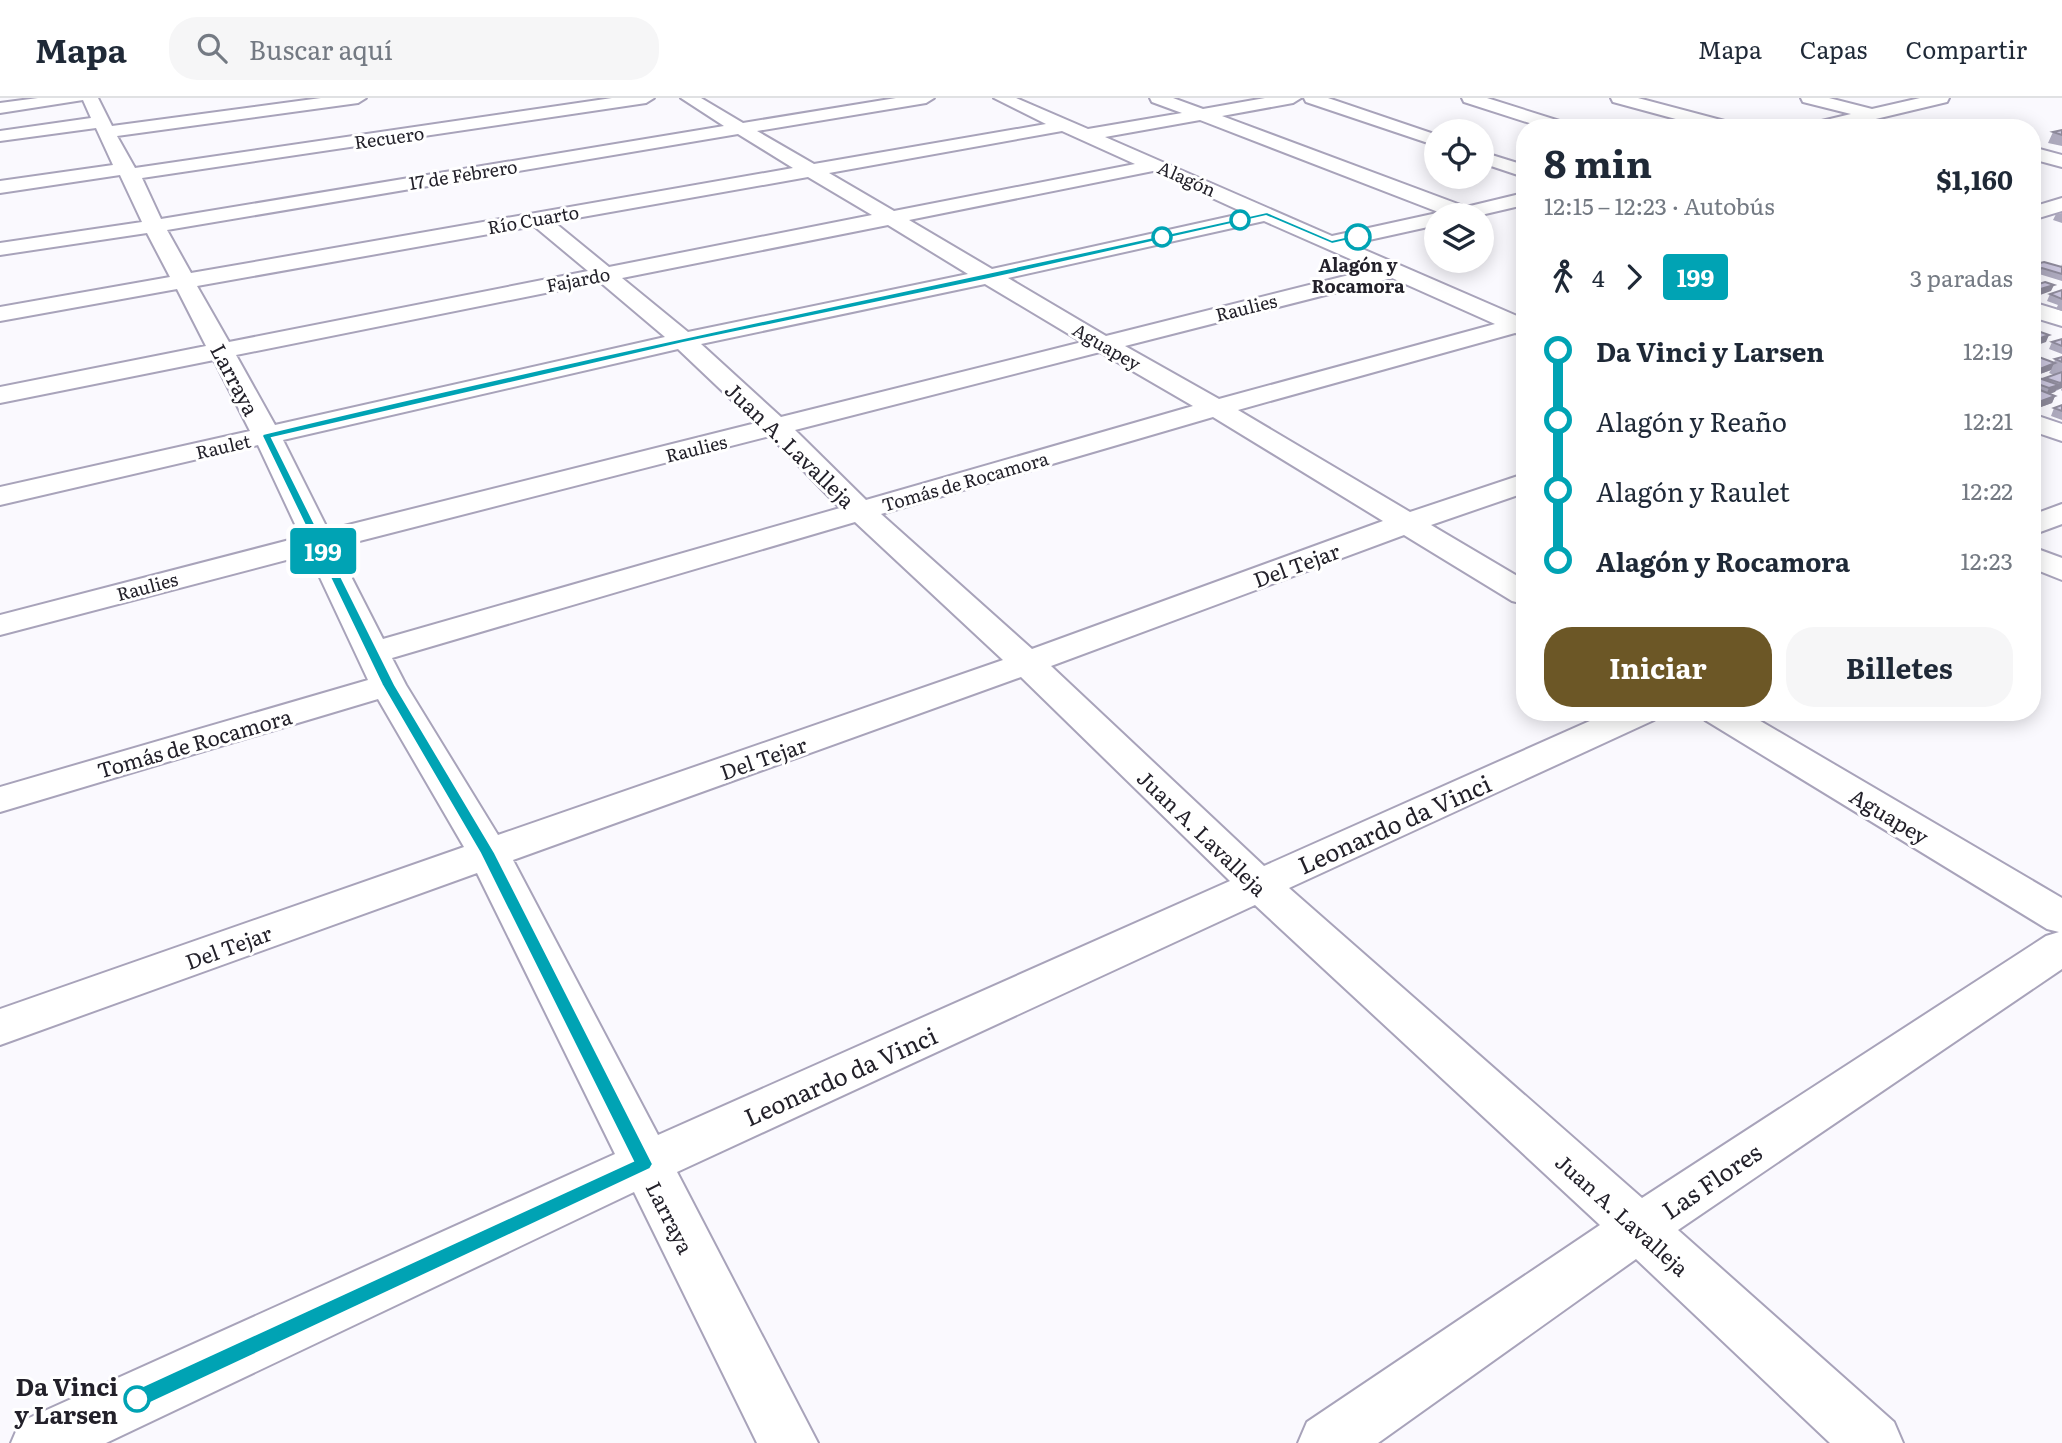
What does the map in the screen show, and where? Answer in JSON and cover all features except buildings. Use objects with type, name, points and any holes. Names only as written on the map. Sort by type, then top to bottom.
[{"type":"street","points":[[351,98],[476,190]]},
{"type":"street","points":[[0,108],[94,112],[358,98]]},
{"type":"street","name":"Recuero","points":[[0,187],[400,135],[646,98]]},
{"type":"street","name":"Aguapey","points":[[689,98],[1101,343],[1216,408],[1516,589]]},
{"type":"street","name":"17 de Febrero","points":[[0,249],[926,98]]},
{"type":"street","name":"Alagón","points":[[1002,98],[1516,325]]},
{"type":"street","points":[[1158,98],[1438,203]]},
{"type":"street","points":[[1087,135],[1293,98]]},
{"type":"street","points":[[1312,98],[1424,137]]},
{"type":"street","points":[[1470,98],[1535,119]]},
{"type":"street","points":[[1619,98],[1697,119]]},
{"type":"street","points":[[1809,98],[1896,119]]},
{"type":"street","points":[[1852,119],[1941,98]]},
{"type":"street","points":[[0,136],[94,112]]},
{"type":"street","name":"Larraya","points":[[94,112],[267,436],[381,668],[488,853],[643,1164],[788,1443]]},
{"type":"street","name":"Río Cuarto","points":[[0,314],[1067,125]]},
{"type":"street","points":[[2041,155],[2062,161]]},
{"type":"street","points":[[1494,161],[1516,169]]},
{"type":"street","name":"Fajardo","points":[[0,395],[1157,165]]},
{"type":"street","points":[[1494,206],[1516,201]]},
{"type":"street","points":[[2041,211],[2062,204]]},
{"type":"street","name":"Juan A. Lavalleja","points":[[499,205],[530,219],[606,273],[683,340],[860,511],[1027,663],[1258,884],[1873,1443]]},
{"type":"street","name":"Raulet","points":[[0,496],[683,340],[1267,214]]},
{"type":"street","points":[[1494,220],[1512,225]]},
{"type":"street","points":[[1332,242],[1424,222]]},
{"type":"street","name":"Raulies","points":[[0,625],[318,541],[777,428],[1101,343],[1393,271]]},
{"type":"street","points":[[2041,312],[2062,319]]},
{"type":"street","name":"Tomás de Rocamora","points":[[0,800],[381,668],[860,511],[1216,408],[1516,328]]},
{"type":"street","points":[[2041,425],[2062,433]]},
{"type":"street","name":"Del Tejar","points":[[0,1027],[1027,663],[1407,523],[1516,486]]},
{"type":"street","points":[[2041,522],[2062,513]]},
{"type":"street","points":[[2041,560],[2062,570]]},
{"type":"street","name":"Leonardo da Vinci","points":[[41,1443],[643,1164],[1621,721]]},
{"type":"street","name":"Aguapey","points":[[1733,721],[2062,918]]},
{"type":"street","name":"Las Flores","points":[[1328,1443],[1639,1228],[2062,947]]},
{"type":"bus line","name":"199","points":[[137,1399],[643,1164],[488,853],[388,685],[267,436],[683,340],[1267,214],[1332,242],[1358,237]]},
{"type":"place","name":"Alagón y Rocamora","points":[[1358,237]]},
{"type":"place","name":"Da Vinci y Larsen","points":[[137,1399]]}]
